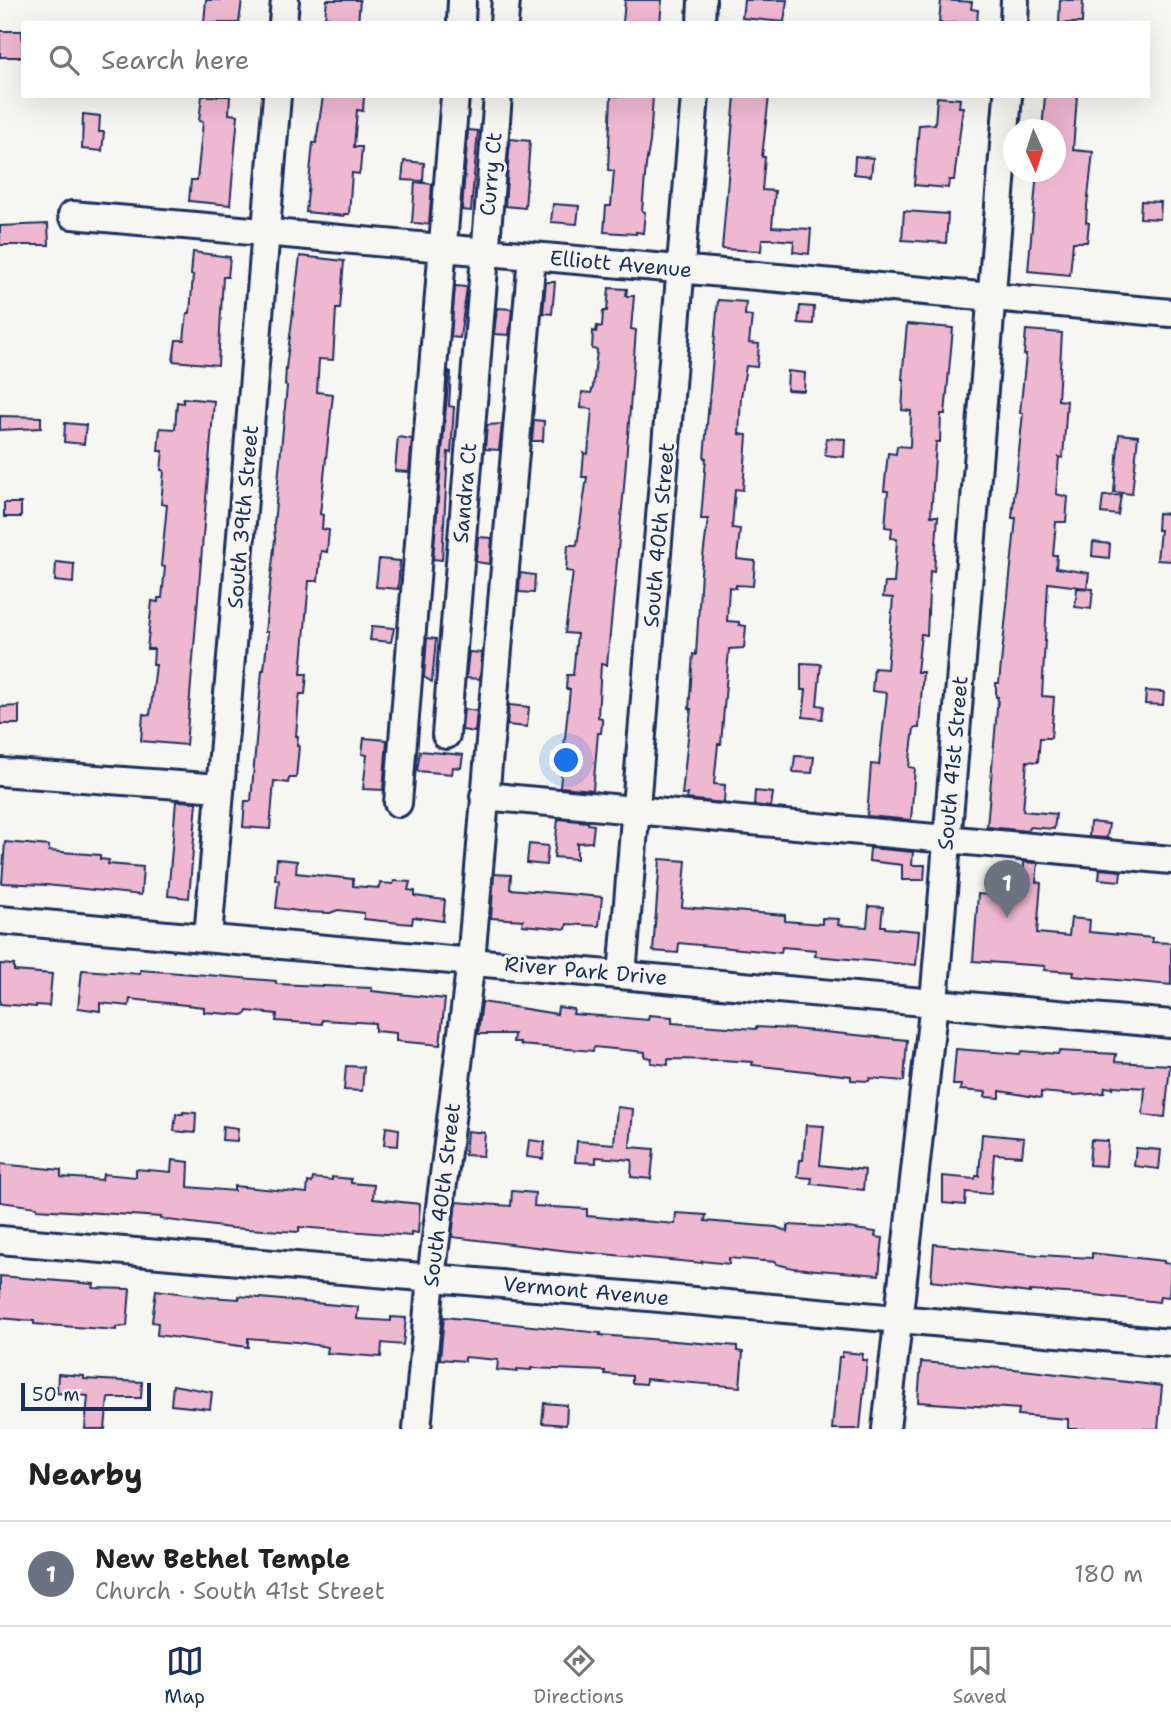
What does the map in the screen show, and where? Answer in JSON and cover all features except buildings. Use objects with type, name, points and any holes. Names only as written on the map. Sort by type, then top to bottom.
[{"type":"street","points":[[283,21],[285,0]]},
{"type":"street","points":[[461,21],[462,0]]},
{"type":"street","points":[[504,21],[506,0]]},
{"type":"street","points":[[701,21],[702,0]]},
{"type":"street","points":[[1014,21],[1016,0]]},
{"type":"street","name":"South 39th Street","points":[[208,938],[277,98]]},
{"type":"street","points":[[398,803],[455,98]]},
{"type":"street","name":"Curry Ct","points":[[485,251],[498,98]]},
{"type":"street","name":"South 40th Street","points":[[622,975],[695,98]]},
{"type":"street","name":"South 41st Street","points":[[886,1429],[934,1002],[1008,98]]},
{"type":"street","name":"Elliott Avenue","points":[[72,215],[1171,313]]},
{"type":"street","name":"Sandra Ct","points":[[446,735],[485,251]]},
{"type":"street","name":"South 40th Street","points":[[417,1429],[431,1278],[471,961],[533,256]]},
{"type":"street","points":[[0,772],[220,788]]},
{"type":"street","points":[[484,796],[1171,860]]},
{"type":"street","name":"River Park Drive","points":[[0,919],[1171,1024]]},
{"type":"street","name":"Vermont Avenue","points":[[0,1240],[1171,1343]]},
{"type":"place","name":"New Bethel Temple","points":[[1007,918]]}]
